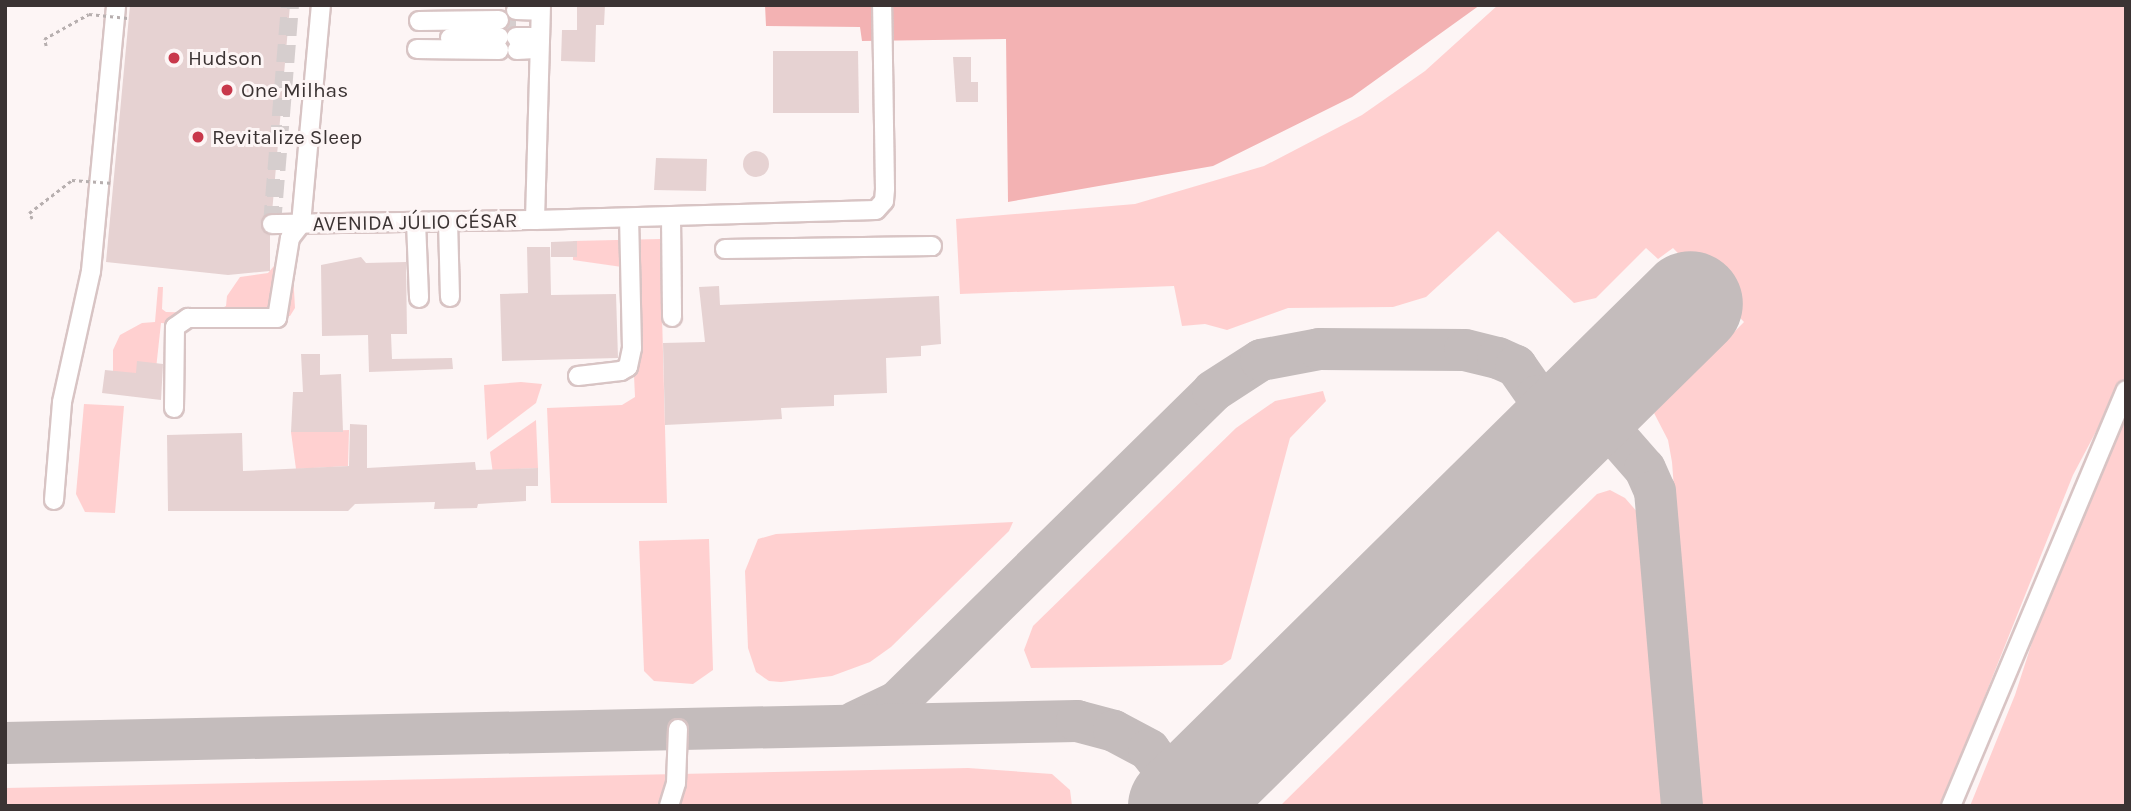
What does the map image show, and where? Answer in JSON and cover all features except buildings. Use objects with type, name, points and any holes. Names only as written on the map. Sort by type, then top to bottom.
[{"type":"street","points":[[535,220],[865,212],[881,206],[884,195],[882,5]]},
{"type":"street","name":"AVENIDA JÚLIO CÉSAR","points":[[317,8],[301,224],[535,220],[540,25]]},
{"type":"street","points":[[54,500],[62,402],[91,271],[122,12]]},
{"type":"street","points":[[540,25],[508,29],[419,30],[508,29],[540,25]]},
{"type":"street","points":[[535,186],[549,208],[570,219]]},
{"type":"street","points":[[763,215],[763,247]]},
{"type":"street","points":[[671,217],[672,317]]},
{"type":"street","points":[[578,376],[621,372],[628,367],[632,348],[629,218]]},
{"type":"street","points":[[448,221],[450,297]]},
{"type":"street","points":[[416,222],[419,298]]},
{"type":"street","points":[[272,223],[301,224]]},
{"type":"street","points":[[174,408],[175,327],[188,318],[277,318],[290,238],[301,224]]},
{"type":"street","points":[[725,248],[932,246]]},
{"type":"street","points":[[1951,806],[2126,390]]},
{"type":"street","points":[[669,806],[676,783],[678,729]]},
{"type":"path","points":[[46,46],[44,39],[89,14],[122,12]]},
{"type":"path","points":[[32,219],[29,213],[72,180],[113,183]]},
{"type":"shaded area","points":[[765,5],[1480,5],[1352,97],[1213,166],[1008,202],[1006,39],[862,41],[860,27],[766,26]]},
{"type":"shaded area","points":[[1498,5],[2126,5],[2126,375],[2073,475],[1941,806],[1698,806],[1672,462],[1668,440],[1654,413],[1744,322],[1673,248],[1658,259],[1646,248],[1596,298],[1574,303],[1498,231],[1426,297],[1393,307],[1288,308],[1227,330],[1205,324],[1182,326],[1174,286],[960,294],[956,219],[1135,204],[1264,166],[1362,115],[1425,71]]},
{"type":"shaded area","points":[[660,239],[667,503],[551,503],[547,408],[622,405],[635,397],[629,268],[573,260],[573,241]]},
{"type":"shaded area","points":[[284,265],[293,273],[295,308],[290,316],[202,326],[161,323],[156,369],[144,378],[113,379],[113,350],[120,335],[142,323],[155,322],[158,287],[163,287],[162,309],[166,312],[212,313],[226,306],[227,296],[240,277],[268,273],[274,266]]},
{"type":"shaded area","points":[[521,382],[542,384],[536,403],[487,440],[484,385]]},
{"type":"shaded area","points":[[1323,391],[1326,401],[1290,438],[1231,659],[1222,665],[1031,668],[1024,650],[1033,626],[1236,428],[1275,401]]},
{"type":"shaded area","points":[[84,404],[124,406],[115,513],[85,512],[76,494]]},
{"type":"shaded area","points":[[2126,416],[2126,806],[1970,806],[2015,695],[2050,587]]},
{"type":"shaded area","points":[[536,420],[538,468],[498,470],[497,503],[490,452]]},
{"type":"shaded area","points":[[349,430],[348,466],[296,469],[291,432]]},
{"type":"shaded area","points":[[1610,490],[1625,498],[1639,514],[1665,806],[1280,806],[1597,494]]},
{"type":"shaded area","points":[[1013,522],[1009,531],[891,647],[870,662],[832,676],[781,682],[769,681],[756,672],[748,648],[745,571],[758,539],[776,534]]},
{"type":"shaded area","points":[[709,539],[713,670],[693,684],[654,681],[644,671],[639,541]]},
{"type":"shaded area","points":[[968,768],[1052,774],[1070,790],[1072,806],[5,806],[5,788]]},
{"type":"taxiway","points":[[855,722],[897,702],[1213,391],[1261,360],[1319,349],[1465,350],[1498,358],[1516,366],[1537,396],[1538,433],[1520,471]]},
{"type":"taxiway","points":[[1588,404],[1645,469],[1655,491],[1682,806]]},
{"type":"taxiway","points":[[5,743],[1077,721],[1114,731],[1149,750],[1167,773],[1174,806]]},
{"type":"runway","points":[[1180,806],[1690,303]]},
{"type":"tunnel","points":[[272,224],[290,5]]},
{"type":"tunnel","points":[[499,20],[516,20]]},
{"type":"place","name":"Hudson","points":[[174,58]]},
{"type":"place","name":"One Milhas","points":[[227,90]]},
{"type":"place","name":"Revitalize Sleep","points":[[198,137]]}]
